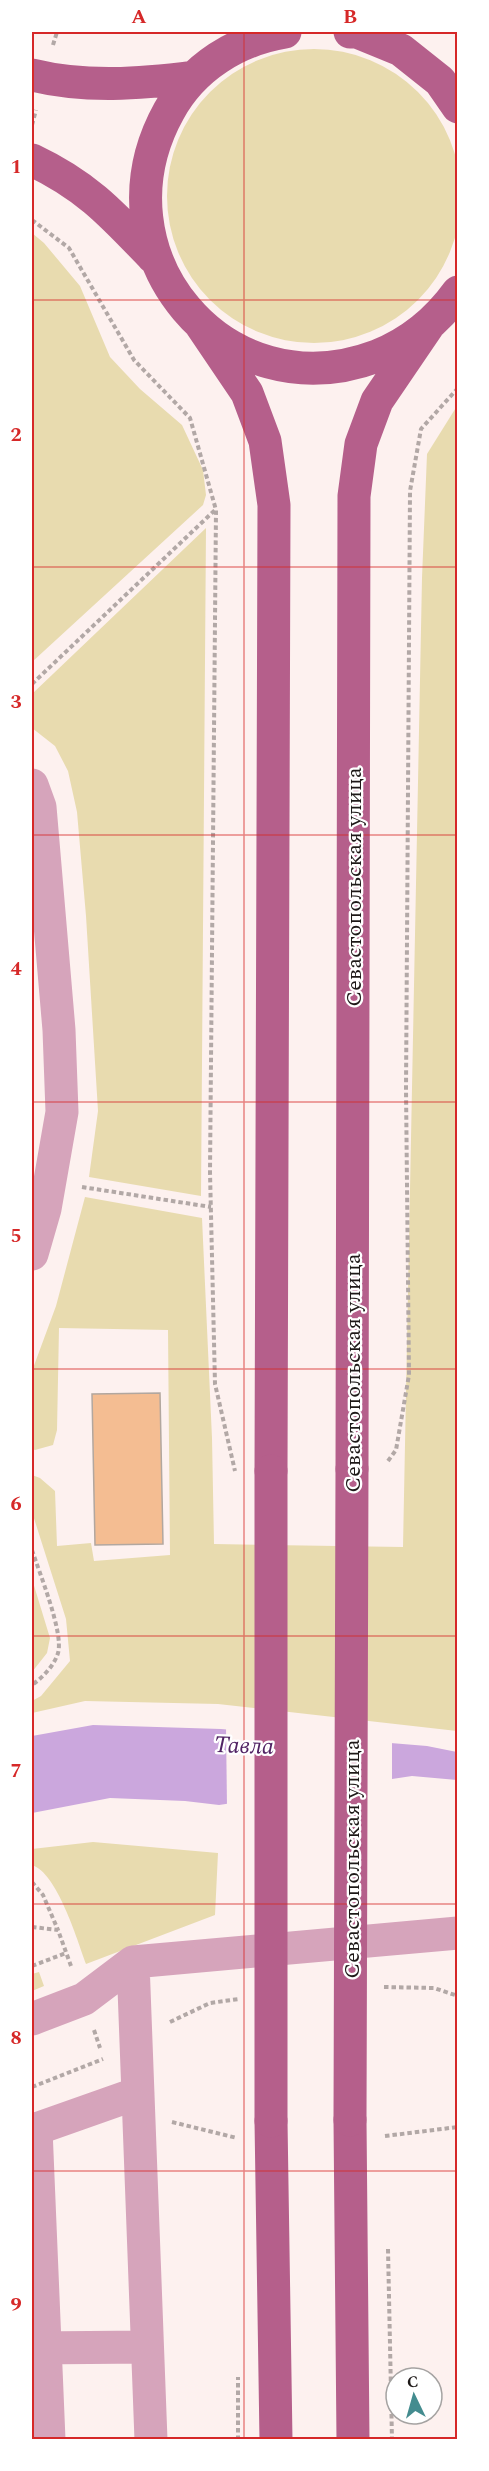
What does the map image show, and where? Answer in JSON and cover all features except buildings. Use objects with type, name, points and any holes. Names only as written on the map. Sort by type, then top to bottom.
[{"type":"main road","points":[[350,32],[400,41],[440,81],[458,107]]},
{"type":"main road","points":[[270,33],[230,50],[194,77],[173,102],[157,131],[147,163],[144,196],[147,229],[156,261],[174,295],[201,325],[247,393],[265,441],[274,505],[271,2121],[276,2439]]},
{"type":"main road","points":[[32,75],[80,83],[118,84],[194,77]]},
{"type":"main road","points":[[32,160],[91,194],[156,261]]},
{"type":"main road","points":[[201,325],[235,349],[273,364],[314,369],[356,364],[394,349],[428,326],[458,292]]},
{"type":"main road","name":"Севастопольская улица","points":[[353,2439],[350,2120],[367,1469],[354,496],[361,444],[377,401],[428,326]]},
{"type":"street","points":[[32,1254],[45,1209],[62,1112],[59,1030],[36,796]]},
{"type":"street","points":[[32,2019],[84,1999],[133,1962],[458,1933]]},
{"type":"street","points":[[133,1962],[151,2439]]},
{"type":"street","points":[[49,2439],[39,2348],[36,2129],[138,2093]]},
{"type":"street","points":[[39,2348],[146,2346]]},
{"type":"path","points":[[32,220],[69,248],[134,360],[190,418],[216,510],[211,1207],[215,1384],[235,1472]]},
{"type":"path","points":[[367,1469],[396,1450],[409,1375],[406,1077],[410,491],[421,429],[458,388]]},
{"type":"path","points":[[32,684],[216,510]]},
{"type":"path","points":[[75,1186],[211,1207]]},
{"type":"path","points":[[32,1551],[59,1635],[58,1653],[43,1677],[32,1685]]},
{"type":"path","points":[[32,1882],[44,1895],[58,1930]]},
{"type":"path","points":[[32,1966],[66,1953]]},
{"type":"path","points":[[379,1987],[434,1988],[458,1996]]},
{"type":"path","points":[[164,2025],[210,2003],[244,1998]]},
{"type":"path","points":[[160,2120],[238,2139]]},
{"type":"path","points":[[385,2136],[458,2127]]},
{"type":"shaded area","points":[[314,49],[343,52],[370,60],[396,74],[418,92],[436,114],[450,140],[458,167],[461,196],[458,225],[450,252],[436,278],[418,300],[396,318],[370,332],[343,340],[314,343],[285,340],[258,332],[232,318],[210,300],[192,278],[178,252],[170,225],[167,196],[170,167],[178,140],[192,114],[210,92],[232,74],[258,60],[285,52]]},
{"type":"shaded area","points":[[32,233],[44,243],[80,286],[110,357],[140,389],[182,425],[203,470],[206,495],[203,505],[32,662]]},
{"type":"shaded area","points":[[457,406],[457,1731],[218,1704],[85,1701],[32,1713],[32,1701],[41,1696],[70,1661],[66,1619],[32,1512],[32,1475],[40,1478],[55,1491],[57,1546],[91,1543],[94,1561],[170,1555],[168,1330],[59,1328],[57,1430],[53,1445],[32,1449],[32,1371],[56,1306],[85,1197],[202,1218],[212,1438],[214,1544],[403,1547],[422,578],[427,454]]},
{"type":"shaded area","points":[[206,528],[201,1196],[89,1177],[98,1111],[77,812],[68,771],[55,746],[32,728],[32,694]]},
{"type":"shaded area","points":[[32,1579],[50,1638],[47,1653],[32,1672]]},
{"type":"shaded area","points":[[93,1842],[218,1853],[215,1915],[86,1964],[58,1893],[50,1880],[32,1865],[32,1849]]},
{"type":"shaded area","points":[[39,1972],[44,1986],[32,1991],[32,1974]]},
{"type":"water","name":"Тавла","points":[[93,1725],[221,1729],[427,1746],[457,1752],[457,1780],[412,1776],[219,1805],[185,1801],[110,1798],[32,1813],[32,1736]]},
{"type":"pier","points":[[226,1726],[392,1740],[392,1782],[227,1807]]}]
